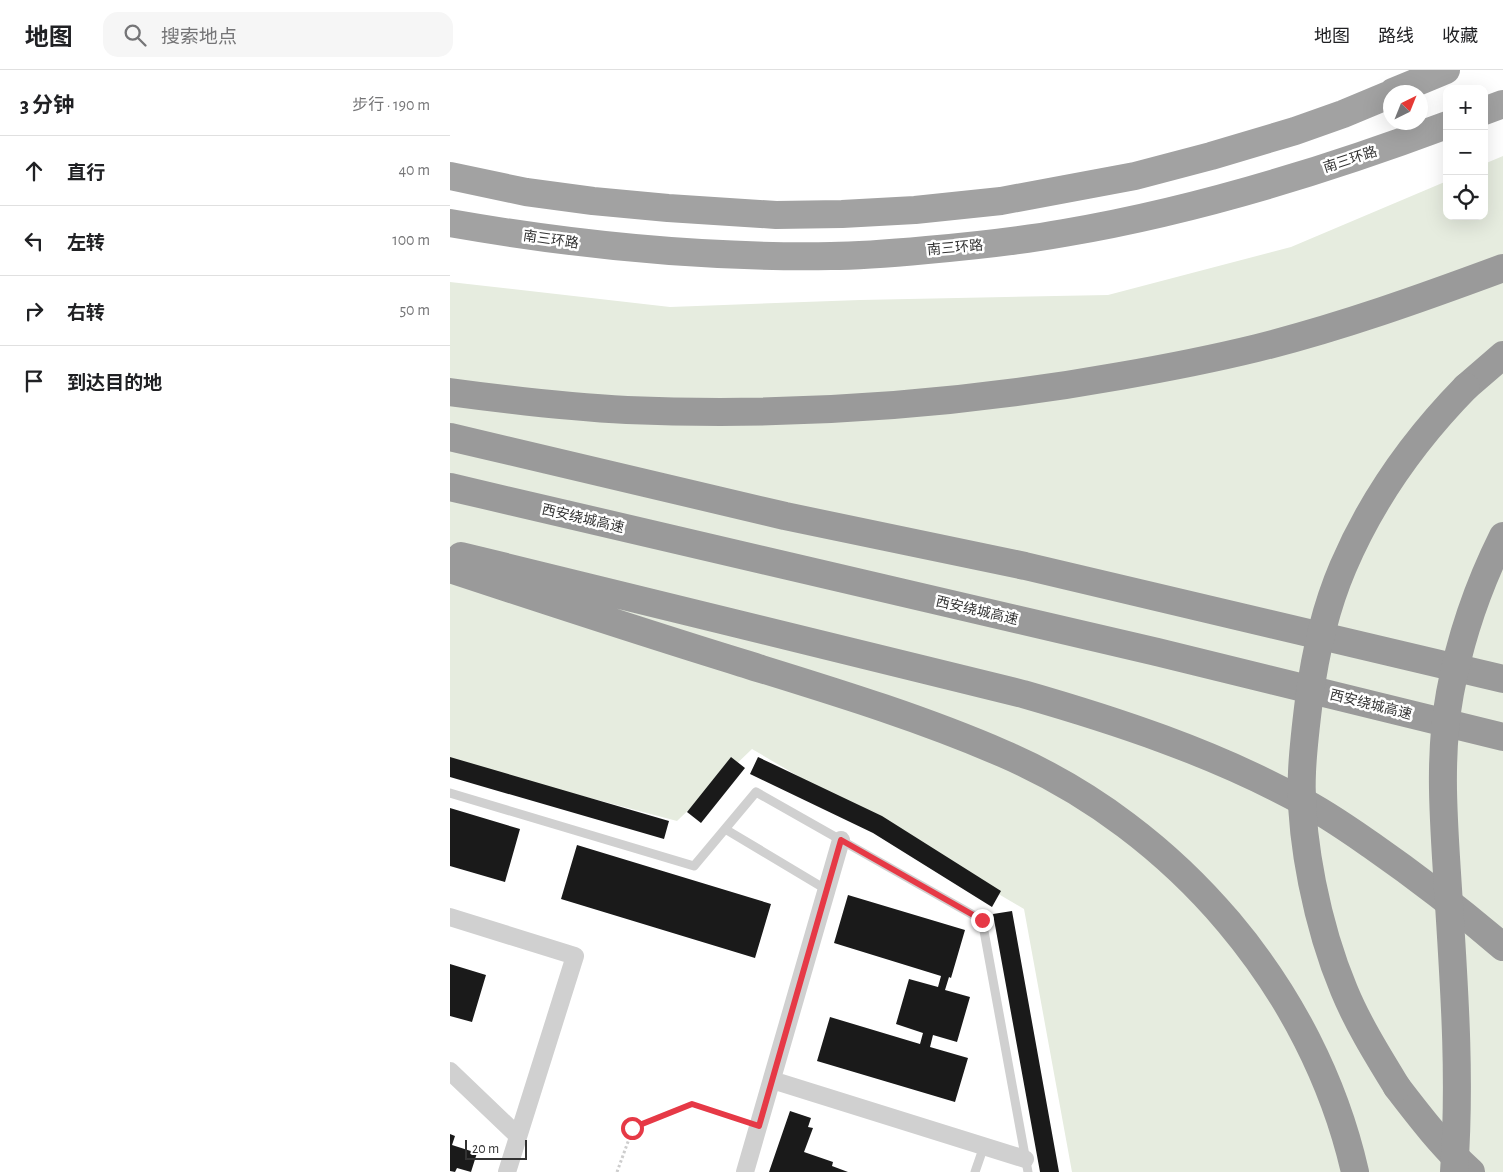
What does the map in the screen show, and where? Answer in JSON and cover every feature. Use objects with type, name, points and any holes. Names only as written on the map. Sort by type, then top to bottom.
[{"type":"highway","points":[[1411,85],[1446,70]]},
{"type":"highway","points":[[450,176],[526,192],[668,208],[776,215],[915,210],[1001,201],[1135,176],[1295,131],[1343,114],[1383,97]]},
{"type":"highway","points":[[1488,110],[1503,104]]},
{"type":"highway","name":"南三环路","points":[[450,223],[500,232],[584,243],[747,256],[832,256],[981,245],[1074,231],[1142,218],[1207,202],[1337,163],[1443,126]]},
{"type":"highway","points":[[450,392],[542,403],[616,409],[718,412],[804,411],[975,398],[1074,384],[1174,366],[1256,348],[1326,329],[1422,298],[1503,268]]},
{"type":"highway","points":[[1472,1172],[1456,1158],[1397,1087],[1376,1053],[1344,990],[1333,962],[1309,864],[1303,818],[1302,774],[1304,734],[1312,672],[1319,638],[1347,558],[1380,496],[1406,457],[1433,422],[1466,387],[1503,355]]},
{"type":"highway","points":[[450,437],[785,516],[1025,566],[1503,679]]},
{"type":"highway","name":"西安绕城高速","points":[[450,487],[1157,652],[1503,737]]},
{"type":"highway","points":[[1454,1172],[1458,1096],[1457,1025],[1442,812],[1445,735],[1450,694],[1466,630],[1488,566],[1503,536]]},
{"type":"highway","points":[[450,553],[1023,694],[1082,711],[1186,747],[1233,767],[1298,799],[1344,826],[1454,905],[1503,947]]},
{"type":"highway","points":[[450,569],[662,638],[818,686],[900,714],[1005,754],[1088,799],[1130,828],[1177,868],[1210,900],[1245,941],[1286,1003],[1324,1075],[1347,1142],[1355,1172]]},
{"type":"street","points":[[745,1172],[841,840]]},
{"type":"street","points":[[450,917],[575,956],[507,1172]]},
{"type":"street","points":[[450,1071],[518,1136]]},
{"type":"street","points":[[772,1080],[984,1146],[1027,1166]]},
{"type":"lane","points":[[450,793],[694,866],[756,792],[982,920],[1027,1166]]},
{"type":"lane","points":[[725,829],[827,890]]},
{"type":"lane","points":[[975,1172],[984,1146]]},
{"type":"path","points":[[618,1172],[632,1128],[692,1104],[759,1126]]},
{"type":"shaded area","points":[[1503,156],[1503,1172],[1072,1172],[1024,909],[752,749],[677,821],[450,761],[450,282],[670,307],[860,300],[1108,295],[1291,247],[1443,183],[1443,220],[1488,220],[1488,162]]},
{"type":"building","points":[[450,757],[669,821],[664,839],[450,777]]},
{"type":"building","points":[[731,757],[745,768],[701,823],[687,812]]},
{"type":"building","points":[[758,757],[882,816],[1001,891],[992,907],[873,833],[750,774]]},
{"type":"building","points":[[450,808],[520,829],[505,882],[450,866]]},
{"type":"building","points":[[577,845],[771,904],[755,958],[561,899]]},
{"type":"building","points":[[848,895],[965,930],[951,978],[949,977],[945,990],[970,997],[957,1042],[933,1035],[930,1047],[968,1058],[955,1102],[817,1061],[830,1017],[920,1044],[923,1033],[896,1024],[909,979],[938,987],[941,976],[834,943]]},
{"type":"building","points":[[1012,911],[1059,1172],[1040,1172],[993,914]]},
{"type":"building","points":[[450,964],[486,975],[472,1022],[450,1016]]},
{"type":"building","points":[[790,1111],[811,1118],[808,1127],[813,1128],[804,1152],[833,1162],[832,1166],[848,1172],[769,1172]]},
{"type":"building","points":[[450,1134],[455,1136],[452,1145],[477,1153],[471,1172],[457,1168],[455,1172],[450,1171]]},
{"type":"route","points":[[632,1128],[692,1104],[759,1126],[841,840],[982,920]]}]
